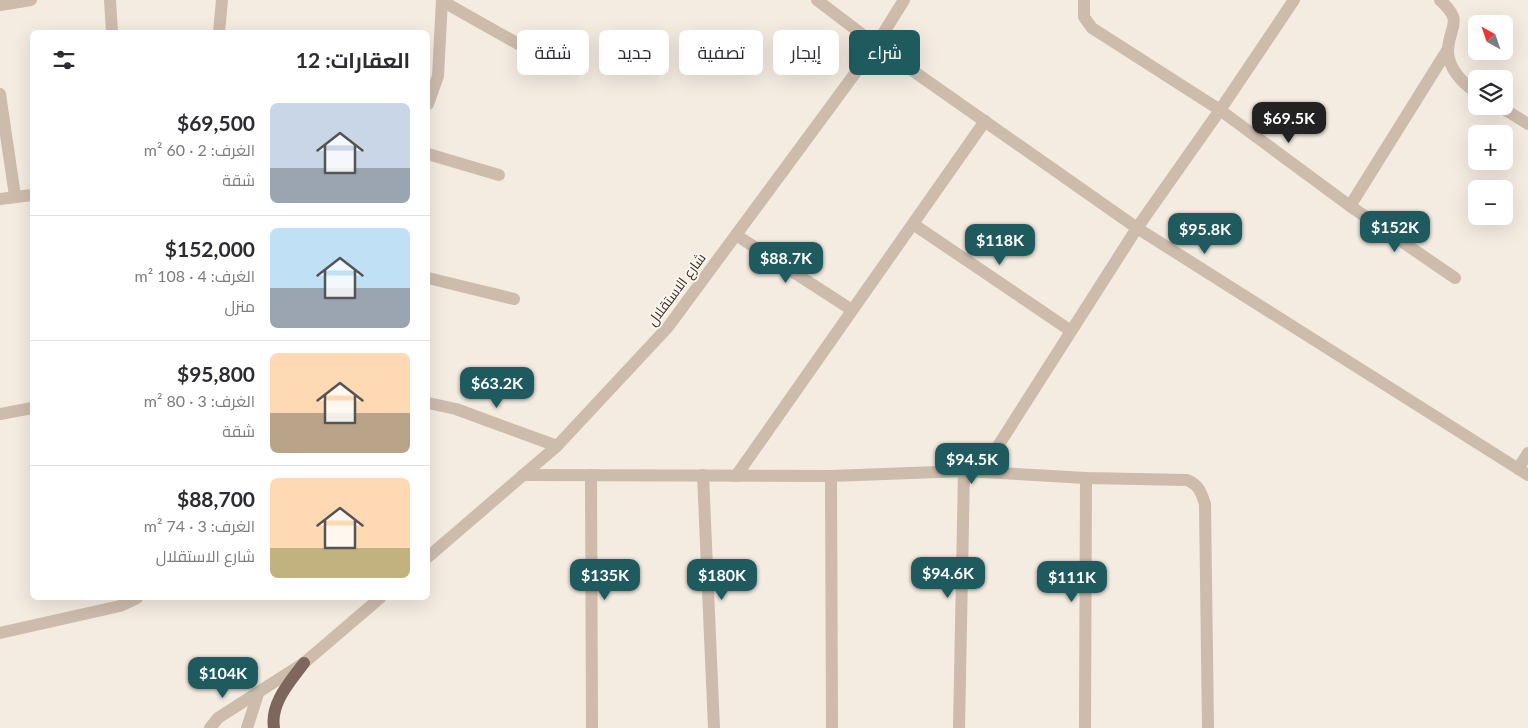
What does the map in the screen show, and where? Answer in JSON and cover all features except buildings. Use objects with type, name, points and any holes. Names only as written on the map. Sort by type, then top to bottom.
[{"type":"main road","points":[[274,728],[272,716],[277,703],[304,662]]},
{"type":"street","points":[[0,5],[31,0]]},
{"type":"street","points":[[110,0],[112,30]]},
{"type":"street","points":[[220,30],[222,0]]},
{"type":"street","points":[[430,98],[438,76],[442,0],[517,43]]},
{"type":"street","points":[[816,0],[856,30]]},
{"type":"street","name":"شارع الاستقلال","points":[[885,30],[904,0]]},
{"type":"street","points":[[1084,0],[1084,17],[1092,28],[1220,110],[1350,206],[1456,278]]},
{"type":"street","points":[[982,471],[1137,228],[1294,0]]},
{"type":"street","points":[[1350,206],[1448,49],[1454,24],[1451,10],[1440,0]]},
{"type":"street","points":[[1448,49],[1453,71],[1468,85]]},
{"type":"street","name":"شارع الاستقلال","points":[[430,555],[557,446],[668,327],[854,75]]},
{"type":"street","points":[[919,75],[1137,228],[1523,472],[1528,453]]},
{"type":"street","points":[[0,94],[15,196]]},
{"type":"street","points":[[1513,115],[1528,124]]},
{"type":"street","points":[[736,476],[985,121]]},
{"type":"street","points":[[430,155],[499,175]]},
{"type":"street","points":[[0,199],[30,195]]},
{"type":"street","points":[[913,224],[1071,331]]},
{"type":"street","points":[[736,235],[852,310]]},
{"type":"street","points":[[430,278],[514,299]]},
{"type":"street","points":[[430,403],[456,409],[557,446]]},
{"type":"street","points":[[0,414],[30,408]]},
{"type":"street","points":[[959,728],[964,471]]},
{"type":"street","points":[[523,475],[831,476],[982,471],[1086,478],[1178,479],[1196,484],[1201,491],[1204,504],[1208,728]]},
{"type":"street","points":[[591,475],[592,728]]},
{"type":"street","points":[[703,476],[714,728]]},
{"type":"street","points":[[831,476],[832,728]]},
{"type":"street","points":[[1085,728],[1086,478]]},
{"type":"street","points":[[0,633],[120,606],[133,600]]},
{"type":"street","points":[[210,728],[218,718],[258,694],[304,662],[378,600]]},
{"type":"street","points":[[247,728],[258,694]]}]
